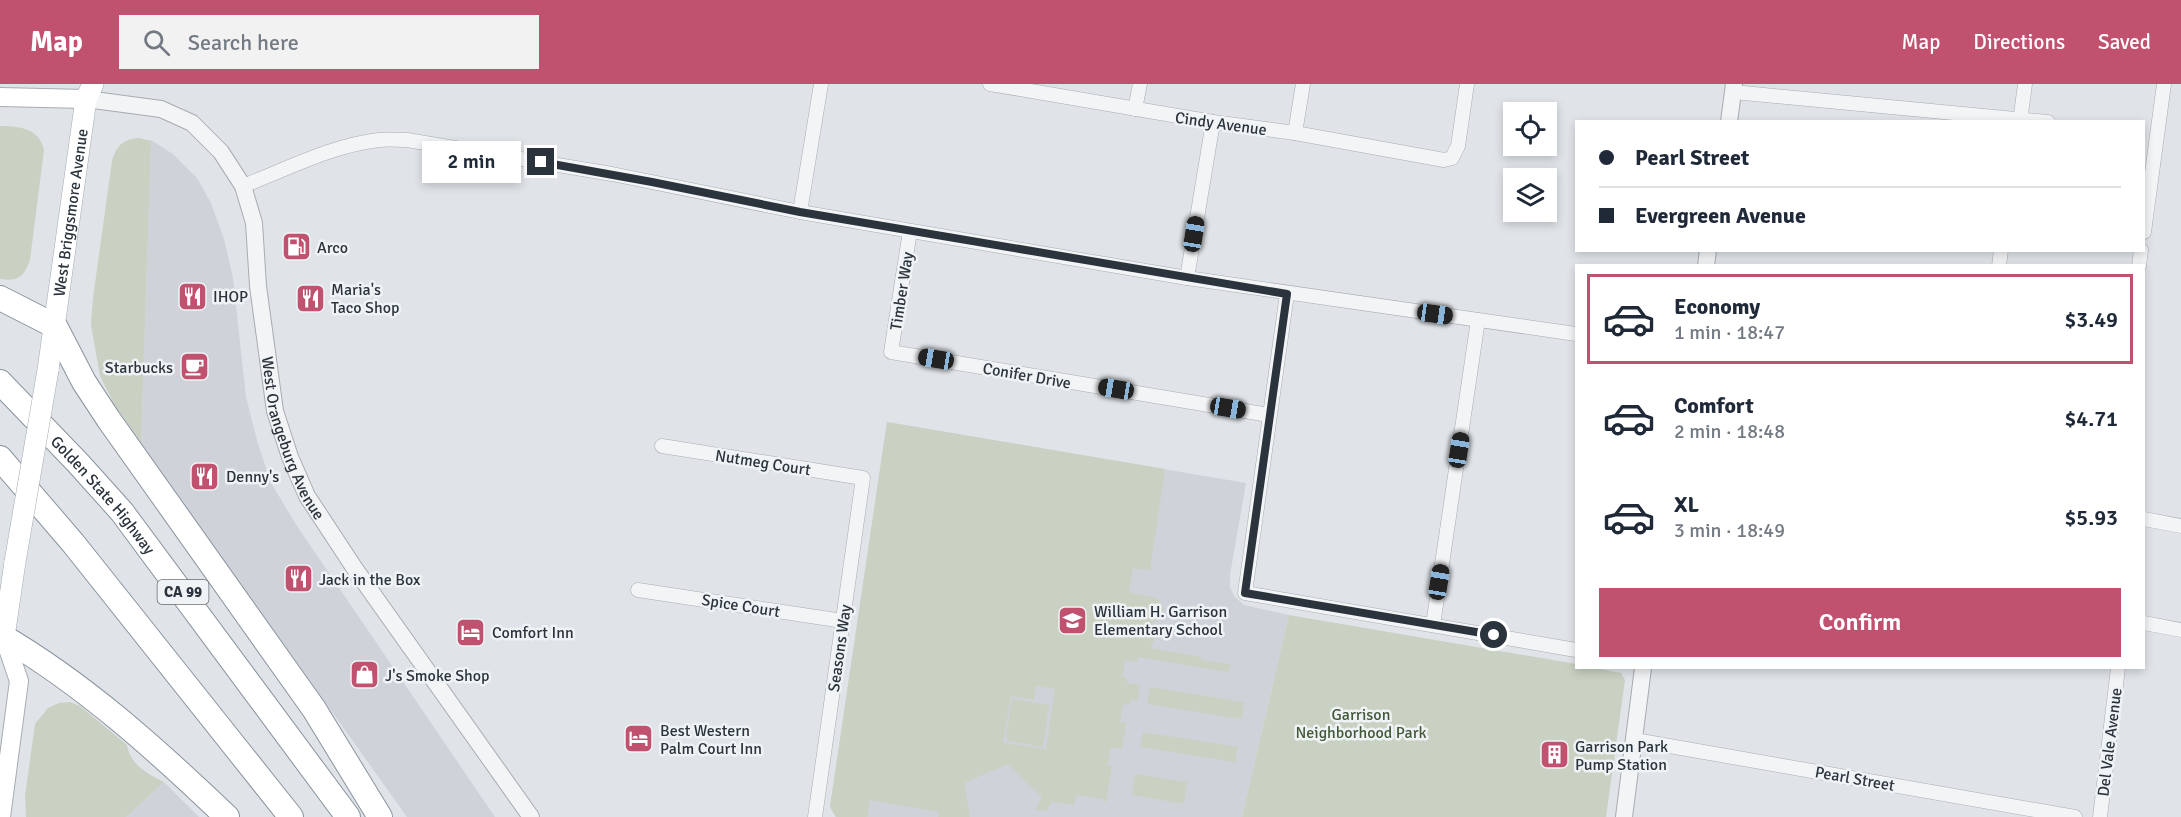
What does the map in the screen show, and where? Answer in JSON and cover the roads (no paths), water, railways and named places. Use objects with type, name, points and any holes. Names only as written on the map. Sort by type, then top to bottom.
[{"type":"highway","points":[[0,297],[55,326],[84,381],[109,420],[314,709],[380,817]]},
{"type":"highway","name":"Golden State Highway","points":[[0,382],[122,512],[348,817]]},
{"type":"highway","points":[[0,458],[73,543],[291,817]]},
{"type":"highway","points":[[1,640],[75,685],[174,766],[227,817]]},
{"type":"main road","points":[[0,97],[86,89]]},
{"type":"main road","name":"West Briggsmore Avenue","points":[[1,640],[55,326],[86,89]]},
{"type":"main road","points":[[1,640],[18,681],[1,817]]},
{"type":"street","points":[[800,212],[821,84]]},
{"type":"street","name":"Cindy Avenue","points":[[990,84],[1213,122],[1295,133],[1438,159],[1452,158],[1458,146],[1467,84]]},
{"type":"street","points":[[1135,109],[1140,84]]},
{"type":"street","points":[[1295,133],[1303,84]]},
{"type":"street","points":[[1729,120],[1734,88],[2020,120],[2025,84]]},
{"type":"street","points":[[2145,216],[2150,135],[2164,84]]},
{"type":"street","name":"West Orangeburg Avenue","points":[[86,89],[161,109],[192,123],[221,152],[243,186],[254,223],[258,286],[275,411],[290,456],[307,496],[355,568],[531,817]]},
{"type":"street","points":[[1187,278],[1213,122]]},
{"type":"street","points":[[243,186],[358,143],[407,140],[612,174],[800,212],[1187,278],[1575,334]]},
{"type":"street","name":"Timber Way","points":[[891,352],[910,231]]},
{"type":"street","points":[[1287,294],[1245,593],[1575,650]]},
{"type":"street","points":[[1433,625],[1478,320]]},
{"type":"street","name":"Conifer Drive","points":[[891,352],[1269,415]]},
{"type":"street","name":"Nutmeg Court","points":[[662,446],[863,478]]},
{"type":"street","name":"Seasons Way","points":[[815,817],[863,478]]},
{"type":"street","points":[[2145,519],[2181,526]]},
{"type":"street","name":"Spice Court","points":[[638,590],[843,621]]},
{"type":"street","points":[[2145,623],[2181,630]]},
{"type":"street","points":[[1624,817],[1643,669]]},
{"type":"street","name":"Del Vale Avenue","points":[[2100,817],[2118,669]]},
{"type":"street","name":"Pearl Street","points":[[1635,740],[2075,817]]},
{"type":"place","name":"Arco","points":[[296,247]]},
{"type":"place","name":"IHOP","points":[[192,296]]},
{"type":"place","name":"Maria's Taco Shop","points":[[310,298]]},
{"type":"place","name":"Starbucks","points":[[194,367]]},
{"type":"place","name":"Denny's","points":[[205,476]]},
{"type":"place","name":"Jack in the Box","points":[[298,579]]},
{"type":"place","name":"William H. Garrison Elementary School","points":[[1073,620]]},
{"type":"place","name":"Comfort Inn","points":[[471,632]]},
{"type":"place","name":"J's Smoke Shop","points":[[364,675]]},
{"type":"place","name":"Best Western Palm Court Inn","points":[[639,739]]},
{"type":"place","name":"Garrison Park Pump Station","points":[[1554,755]]},
{"type":"park label","name":"Garrison Neighborhood Park","points":[[1361,723]]}]
